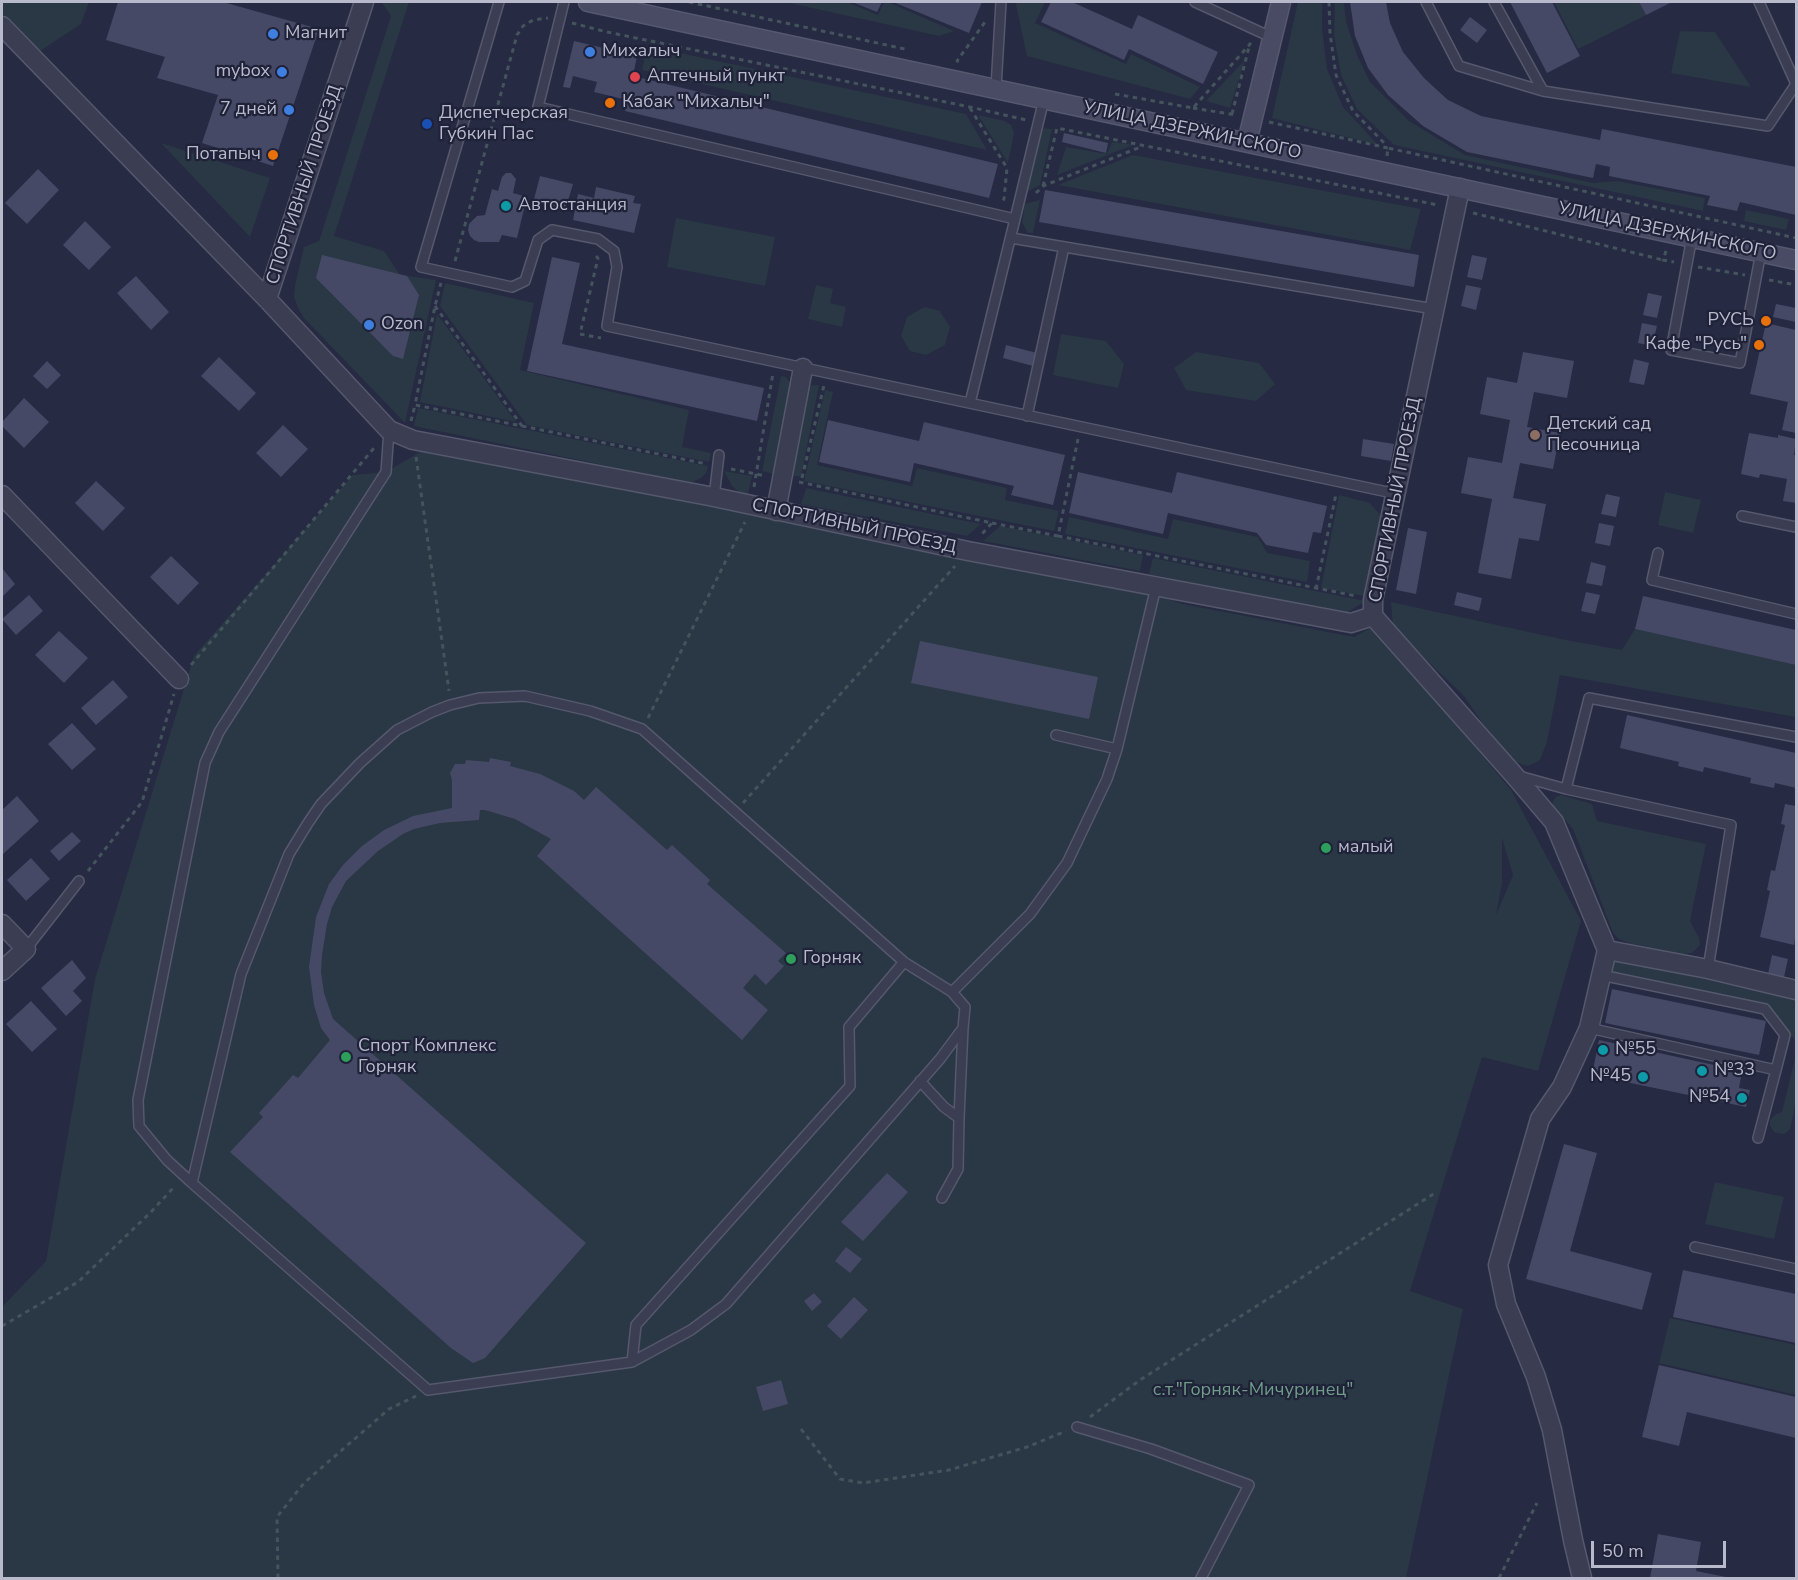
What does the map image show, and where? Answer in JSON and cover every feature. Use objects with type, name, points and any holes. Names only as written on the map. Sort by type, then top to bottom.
[{"type":"main road","name":"УЛИЦА ДЗЕРЖИНСКОГО","points":[[588,2],[1797,260]]},
{"type":"main road","points":[[1248,142],[1281,2]]},
{"type":"street","name":"СПОРТИВНЫЙ ПРОЕЗД","points":[[364,2],[267,299],[389,430],[413,440],[714,497],[968,551],[1351,623],[1373,608],[1460,188]]},
{"type":"street","points":[[2,26],[267,299]]},
{"type":"street","points":[[776,511],[803,368]]},
{"type":"street","points":[[2,495],[179,679]]},
{"type":"street","points":[[1373,608],[1554,822],[1607,950],[1589,1028],[1562,1087],[1540,1119],[1498,1265],[1506,1304],[1536,1377],[1552,1430],[1582,1578]]},
{"type":"street","points":[[2,924],[26,949],[2,971]]},
{"type":"street","points":[[1607,950],[1708,969],[1797,990]]},
{"type":"lane","points":[[499,2],[421,267],[512,287],[525,281],[538,240],[552,230],[598,239],[614,250],[617,267],[607,326],[1397,494]]},
{"type":"lane","points":[[564,2],[538,106],[1015,219]]},
{"type":"lane","points":[[996,88],[1001,2]]},
{"type":"lane","points":[[1195,2],[1273,38]]},
{"type":"lane","points":[[1426,2],[1459,66],[1543,91],[1768,126],[1796,84],[1760,4],[1750,2]]},
{"type":"lane","points":[[1494,2],[1543,91]]},
{"type":"lane","points":[[970,403],[1044,99]]},
{"type":"lane","points":[[1692,237],[1671,350],[1740,363],[1761,252]]},
{"type":"lane","points":[[1011,238],[1434,309]]},
{"type":"lane","points":[[1027,416],[1064,248]]},
{"type":"lane","points":[[389,430],[386,472],[219,732],[205,763],[138,1100],[139,1126],[167,1160],[429,1390],[632,1362],[691,1330],[726,1304],[940,1059],[963,1028]]},
{"type":"lane","points":[[714,497],[719,455]]},
{"type":"lane","points":[[1742,516],[1797,528]]},
{"type":"lane","points":[[1659,553],[1652,580],[1797,614]]},
{"type":"lane","points":[[952,992],[1030,914],[1067,863],[1107,779],[1118,749],[1156,587]]},
{"type":"lane","points":[[188,1179],[242,974],[289,854],[321,804],[360,763],[398,730],[450,705],[479,698],[525,696],[590,711],[642,729],[904,962],[952,992],[965,1007],[958,1118],[958,1170],[942,1198]]},
{"type":"lane","points":[[1566,789],[1589,698],[1797,737]]},
{"type":"lane","points":[[1056,735],[1118,749]]},
{"type":"lane","points":[[1514,775],[1566,789],[1731,825],[1708,969]]},
{"type":"lane","points":[[26,949],[79,881]]},
{"type":"lane","points":[[632,1362],[636,1325],[850,1086],[849,1027],[904,962]]},
{"type":"lane","points":[[1601,975],[1766,1010],[1785,1035],[1758,1138]]},
{"type":"lane","points":[[1589,1028],[1776,1070]]},
{"type":"lane","points":[[920,1081],[944,1107],[958,1118]]},
{"type":"lane","points":[[1695,1247],[1797,1269]]},
{"type":"lane","points":[[1077,1427],[1150,1449],[1249,1485],[1201,1578]]},
{"type":"path","points":[[689,2],[910,51]]},
{"type":"path","points":[[1329,2],[1330,33],[1336,75],[1353,111],[1388,148]]},
{"type":"path","points":[[967,63],[957,61],[991,14]]},
{"type":"path","points":[[1373,608],[1316,589],[415,405],[440,284],[452,274],[517,35],[523,26],[533,20],[545,18],[559,20],[970,107],[1057,128],[1456,209],[1687,265],[1797,285]]},
{"type":"path","points":[[1232,114],[1254,29]]},
{"type":"path","points":[[1192,108],[1251,43]]},
{"type":"path","points":[[1110,93],[1253,118],[1797,238]]},
{"type":"path","points":[[1043,186],[1057,128]]},
{"type":"path","points":[[1035,193],[1043,186],[1143,146]]},
{"type":"path","points":[[1385,172],[1388,148]]},
{"type":"path","points":[[1664,260],[1672,233]]},
{"type":"path","points":[[435,306],[522,426]]},
{"type":"path","points":[[642,729],[753,507],[755,474],[775,362]]},
{"type":"path","points":[[801,483],[824,383]]},
{"type":"path","points":[[79,881],[142,802],[179,679],[389,430]]},
{"type":"path","points":[[1058,536],[1078,438]]},
{"type":"path","points":[[413,440],[450,705]]},
{"type":"path","points":[[1316,589],[1338,482]]},
{"type":"path","points":[[736,811],[992,523]]},
{"type":"path","points":[[2,1326],[78,1282],[188,1179]]},
{"type":"path","points":[[801,1429],[840,1479],[863,1483],[949,1470],[1027,1447],[1077,1427],[1140,1380],[1435,1192]]},
{"type":"path","points":[[278,1578],[277,1517],[304,1483],[389,1409],[429,1390]]},
{"type":"path","points":[[1499,1578],[1537,1503]]},
{"type":"green space","points":[[2,2],[89,2],[81,24],[37,53],[2,14]]},
{"type":"green space","points":[[409,2],[334,236],[384,251],[400,275],[436,280],[405,423],[304,318],[294,297],[304,247],[319,241],[391,16],[382,3]]},
{"type":"green space","points":[[785,2],[847,2],[878,15],[884,2],[888,2],[954,31],[939,36]]},
{"type":"green space","points":[[1017,2],[1045,2],[1035,23],[1126,64],[1131,54],[1200,87],[1190,99],[1027,56]]},
{"type":"green space","points":[[1298,2],[1322,2],[1322,28],[1327,69],[1343,107],[1378,145],[1272,118]]},
{"type":"green space","points":[[1335,2],[1344,2],[1346,22],[1357,55],[1370,82],[1409,121],[1465,155],[1593,183],[1618,181],[1705,198],[1703,211],[1394,145],[1357,109],[1341,75],[1334,35]]},
{"type":"green space","points":[[1554,2],[1639,2],[1646,15],[1578,49]]},
{"type":"green space","points":[[1680,31],[1715,32],[1751,87],[1671,73]]},
{"type":"green space","points":[[647,46],[966,114],[987,150],[642,70]]},
{"type":"green space","points":[[1245,60],[1230,108],[1206,101]]},
{"type":"green space","points":[[978,115],[1005,121],[1011,125],[1014,133],[1008,163]]},
{"type":"green space","points":[[1041,128],[1052,129],[1040,185],[1027,192]]},
{"type":"green space","points":[[1112,142],[1133,145],[1057,175],[1066,147],[1107,154]]},
{"type":"green space","points":[[161,143],[270,178],[250,237]]},
{"type":"green space","points":[[1133,155],[1421,209],[1410,250],[1058,185]]},
{"type":"green space","points":[[1040,200],[1033,233],[1028,233],[1022,222],[1025,204]]},
{"type":"green space","points":[[1746,210],[1789,219],[1786,230],[1744,221]]},
{"type":"green space","points":[[676,218],[775,237],[765,286],[667,267]]},
{"type":"green space","points":[[445,283],[534,303],[520,370],[689,410],[682,447],[711,453],[709,462],[527,425],[440,306]]},
{"type":"green space","points":[[816,285],[833,289],[830,303],[846,307],[842,327],[808,319]]},
{"type":"green space","points":[[924,307],[940,311],[950,327],[945,345],[926,355],[910,351],[901,336],[907,317]]},
{"type":"green space","points":[[437,314],[516,422],[420,402]]},
{"type":"green space","points":[[1061,334],[1106,341],[1124,364],[1118,388],[1053,375]]},
{"type":"green space","points":[[1196,352],[1259,363],[1275,384],[1256,401],[1186,390],[1174,368]]},
{"type":"green space","points":[[781,376],[786,377],[790,383],[791,391],[774,474],[762,471]]},
{"type":"green space","points":[[819,385],[801,477],[788,475],[809,386]]},
{"type":"green space","points":[[825,390],[833,392],[817,465],[912,486],[917,468],[1007,488],[1005,500],[1059,511],[1054,531],[804,481]]},
{"type":"green space","points":[[418,408],[708,466],[701,478],[693,482],[685,482],[414,426]]},
{"type":"green space","name":"Горняк","points":[[423,450],[951,556],[1130,587],[1183,604],[1354,637],[1374,626],[1511,790],[1581,921],[1538,1071],[1482,1057],[1410,1291],[1463,1309],[1406,1578],[2,1578],[2,1307],[46,1261],[95,979],[194,656],[353,475],[386,472]],"holes":[[[1502,838],[1513,875],[1496,915],[1502,884]]]},
{"type":"green space","points":[[724,471],[752,476],[748,494],[740,493],[732,486]]},
{"type":"green space","points":[[806,488],[981,524],[967,536],[801,504]]},
{"type":"green space","points":[[1665,492],[1701,500],[1693,533],[1658,525]]},
{"type":"green space","points":[[1339,495],[1370,503],[1381,516],[1364,596],[1321,588]]},
{"type":"green space","points":[[1069,517],[1168,539],[1173,519],[1258,537],[1267,553],[1310,561],[1307,582],[1065,534]]},
{"type":"green space","points":[[1000,526],[1143,555],[1140,571],[983,541]]},
{"type":"green space","points":[[1153,558],[1365,601],[1347,613],[1339,613],[1149,574]]},
{"type":"green space","points":[[1391,602],[1622,650],[1635,629],[1796,665],[1796,717],[1560,675],[1547,742],[1540,760],[1528,766],[1507,759],[1464,696],[1393,628]]},
{"type":"green space","points":[[1561,795],[1592,804],[1597,821],[1706,844],[1690,921],[1700,945],[1692,953],[1684,954],[1629,943],[1619,939],[1613,933],[1573,829],[1552,806],[1556,797]]},
{"type":"green space","points":[[1614,959],[1796,999],[1796,1042],[1769,1005],[1611,972],[1608,967]]},
{"type":"green space","points":[[1796,1054],[1796,1103],[1790,1129],[1782,1134],[1774,1132],[1770,1126],[1770,1120],[1782,1112]]},
{"type":"green space","points":[[1715,1182],[1784,1197],[1774,1239],[1705,1224]]},
{"type":"green space","points":[[1670,1318],[1796,1345],[1796,1395],[1659,1363]]},
{"type":"building","points":[[118,2],[223,2],[319,29],[273,166],[202,143],[218,95],[157,78],[165,57],[106,40]]},
{"type":"building","points":[[852,2],[882,2],[877,12]]},
{"type":"building","points":[[893,2],[982,2],[969,33]]},
{"type":"building","points":[[1051,2],[1072,2],[1132,29],[1138,15],[1218,52],[1203,84],[1129,49],[1124,60],[1041,22]]},
{"type":"building","points":[[1350,2],[1386,2],[1390,23],[1403,52],[1424,78],[1448,100],[1481,116],[1600,140],[1602,129],[1796,167],[1796,215],[1740,202],[1737,211],[1707,205],[1710,196],[1609,176],[1610,167],[1596,164],[1593,178],[1467,152],[1423,126],[1388,95],[1368,68],[1355,36]]},
{"type":"building","points":[[1510,2],[1552,2],[1580,56],[1547,73]]},
{"type":"building","points":[[1639,2],[1672,2],[1646,15]]},
{"type":"building","points":[[1470,17],[1487,30],[1477,43],[1460,30]]},
{"type":"building","points":[[574,41],[637,56],[633,76],[998,164],[989,198],[625,111],[627,100],[594,92],[597,82],[573,76],[570,88],[563,87]]},
{"type":"building","points":[[1064,133],[1108,143],[1106,153],[1062,142]]},
{"type":"building","points":[[38,169],[59,190],[27,224],[5,203]]},
{"type":"building","name":"Автостанция","points":[[506,173],[511,173],[516,179],[513,193],[527,197],[517,238],[502,235],[499,242],[474,240],[468,230],[469,224],[477,216],[485,215],[492,189],[498,191],[502,177]]},
{"type":"building","points":[[540,176],[573,184],[565,211],[533,203]]},
{"type":"building","points":[[596,187],[635,196],[633,203],[641,204],[634,233],[573,220],[578,194],[594,198]]},
{"type":"building","points":[[1045,190],[1419,255],[1414,287],[1039,222]]},
{"type":"building","points":[[85,221],[111,247],[89,270],[63,245]]},
{"type":"building","points":[[322,255],[407,276],[419,295],[403,359],[393,356],[316,278]]},
{"type":"building","points":[[1472,255],[1487,258],[1482,280],[1467,277]]},
{"type":"building","points":[[552,257],[580,263],[562,344],[764,388],[757,421],[527,371]]},
{"type":"building","points":[[136,276],[169,312],[151,330],[117,293]]},
{"type":"building","points":[[1466,285],[1481,288],[1476,310],[1461,306]]},
{"type":"building","points":[[1648,293],[1662,296],[1657,318],[1643,315]]},
{"type":"building","points":[[1776,304],[1796,308],[1796,322],[1773,317]]},
{"type":"building","points":[[1642,323],[1657,326],[1652,346],[1638,343]]},
{"type":"building","points":[[1766,323],[1796,330],[1796,433],[1782,430],[1788,402],[1750,394]]},
{"type":"building","points":[[1006,345],[1037,353],[1033,366],[1003,358]]},
{"type":"building","points":[[1523,352],[1574,361],[1567,398],[1534,392],[1527,427],[1560,433],[1553,469],[1520,463],[1513,498],[1546,504],[1539,541],[1519,538],[1511,579],[1478,573],[1492,499],[1461,493],[1468,457],[1502,463],[1510,420],[1480,414],[1487,377],[1517,383]]},
{"type":"building","points":[[219,357],[256,393],[239,411],[201,376]]},
{"type":"building","points":[[1634,359],[1649,363],[1644,385],[1629,382]]},
{"type":"building","points":[[47,361],[61,375],[47,389],[33,376]]},
{"type":"building","points":[[24,398],[49,422],[24,448],[2,426],[2,422]]},
{"type":"building","points":[[828,420],[919,441],[924,422],[1065,455],[1053,505],[1011,495],[1014,486],[914,463],[910,482],[819,462]]},
{"type":"building","points":[[283,425],[308,449],[281,477],[256,453]]},
{"type":"building","points":[[1749,433],[1796,439],[1794,455],[1796,455],[1796,503],[1783,501],[1787,479],[1760,474],[1759,478],[1741,474]]},
{"type":"building","points":[[1363,439],[1394,444],[1391,461],[1361,456]]},
{"type":"building","points":[[1078,472],[1172,493],[1177,472],[1327,506],[1321,533],[1313,532],[1308,553],[1266,545],[1257,533],[1168,513],[1163,534],[1069,513]]},
{"type":"building","points":[[96,481],[125,508],[103,531],[75,503]]},
{"type":"building","points":[[1606,494],[1620,497],[1616,517],[1601,514]]},
{"type":"building","points":[[1599,523],[1614,526],[1610,546],[1595,543]]},
{"type":"building","points":[[1408,528],[1427,532],[1416,594],[1396,590]]},
{"type":"building","points":[[171,556],[199,583],[178,605],[150,577]]},
{"type":"building","points":[[1591,562],[1606,566],[1602,586],[1586,583]]},
{"type":"building","points":[[2,568],[15,584],[2,597]]},
{"type":"building","points":[[1457,592],[1482,598],[1479,611],[1454,605]]},
{"type":"building","points":[[1586,592],[1600,595],[1595,614],[1581,611]]},
{"type":"building","points":[[29,595],[43,611],[16,635],[2,619]]},
{"type":"building","points":[[1643,596],[1796,630],[1796,665],[1635,629]]},
{"type":"building","points":[[59,631],[88,658],[64,683],[35,655]]},
{"type":"building","points":[[920,641],[1098,677],[1089,719],[911,683]]},
{"type":"building","points":[[113,680],[128,697],[96,725],[81,708]]},
{"type":"building","points":[[1627,715],[1796,753],[1796,788],[1775,783],[1774,788],[1750,783],[1751,778],[1704,767],[1703,772],[1678,766],[1679,762],[1620,748]]},
{"type":"building","points":[[72,723],[96,749],[72,770],[48,744]]},
{"type":"building","name":"Спорт Комплекс Горняк","points":[[490,758],[511,762],[510,766],[540,774],[574,791],[584,800],[596,787],[667,850],[672,845],[710,880],[707,884],[786,953],[778,961],[784,966],[766,985],[755,974],[743,988],[768,1010],[742,1040],[537,856],[551,839],[515,819],[480,810],[479,820],[440,823],[414,829],[378,851],[346,881],[332,907],[322,955],[321,972],[324,993],[333,1019],[586,1243],[485,1358],[473,1363],[451,1348],[230,1152],[263,1117],[259,1113],[293,1075],[298,1078],[330,1040],[321,1028],[314,1005],[309,967],[316,917],[329,884],[343,865],[362,846],[384,830],[413,816],[452,808],[450,773],[455,764],[465,764],[466,760],[489,762]]},
{"type":"building","points":[[17,796],[39,821],[2,855],[2,810]]},
{"type":"building","points":[[1785,804],[1796,806],[1796,932],[1794,945],[1760,937],[1770,891],[1767,890],[1771,870],[1775,871],[1785,825],[1781,824]]},
{"type":"building","points":[[72,832],[81,841],[59,861],[50,851]]},
{"type":"building","points":[[31,858],[50,879],[26,901],[7,880]]},
{"type":"building","points":[[1772,955],[1788,959],[1784,977],[1768,974]]},
{"type":"building","points":[[72,960],[86,978],[73,991],[82,1001],[66,1016],[41,988]]},
{"type":"building","points":[[1612,989],[1766,1021],[1759,1055],[1605,1023]]},
{"type":"building","points":[[31,1001],[57,1029],[32,1052],[6,1024]]},
{"type":"building","points":[[1599,1040],[1742,1071],[1739,1088],[1750,1090],[1746,1107],[1592,1075]]},
{"type":"building","points":[[1564,1144],[1597,1153],[1570,1251],[1652,1273],[1642,1310],[1526,1279]]},
{"type":"building","points":[[887,1173],[908,1192],[863,1241],[841,1222]]},
{"type":"building","points":[[846,1247],[862,1259],[850,1273],[835,1261]]},
{"type":"building","points":[[1683,1270],[1796,1294],[1796,1343],[1673,1317]]},
{"type":"building","points":[[814,1293],[822,1302],[812,1311],[804,1301]]},
{"type":"building","points":[[854,1297],[868,1310],[841,1339],[827,1326]]},
{"type":"building","points":[[1659,1365],[1796,1397],[1796,1438],[1687,1412],[1679,1446],[1642,1437]]},
{"type":"building","points":[[781,1380],[788,1404],[763,1411],[756,1387]]},
{"type":"building","points":[[1658,1534],[1701,1542],[1696,1571],[1731,1578],[1650,1578]]},
{"type":"place","name":"Магнит","points":[[273,34]]},
{"type":"place","name":"Михалыч","points":[[590,52]]},
{"type":"place","name":"mybox","points":[[282,72]]},
{"type":"place","name":"Аптечный пункт","points":[[635,77]]},
{"type":"place","name":"Кабак \"Михалыч\"","points":[[610,103]]},
{"type":"place","name":"7 дней","points":[[289,110]]},
{"type":"place","name":"Диспетчерская Губкин Пас","points":[[427,124]]},
{"type":"place","name":"Потапыч","points":[[273,155]]},
{"type":"place","name":"Автостанция","points":[[506,206]]},
{"type":"place","name":"РУСЬ","points":[[1766,321]]},
{"type":"place","name":"Ozon","points":[[369,325]]},
{"type":"place","name":"Кафе \"Русь\"","points":[[1759,345]]},
{"type":"place","name":"Детский сад Песочница","points":[[1535,435]]},
{"type":"place","name":"малый","points":[[1326,848]]},
{"type":"place","name":"Горняк","points":[[791,959]]},
{"type":"place","name":"№55","points":[[1603,1050]]},
{"type":"place","name":"Спорт Комплекс Горняк","points":[[346,1057]]},
{"type":"place","name":"№33","points":[[1702,1071]]},
{"type":"place","name":"№45","points":[[1643,1077]]},
{"type":"place","name":"№54","points":[[1742,1098]]},
{"type":"park label","name":"с.т.\"Горняк-Мичуринец\"","points":[[1253,1391]]}]
